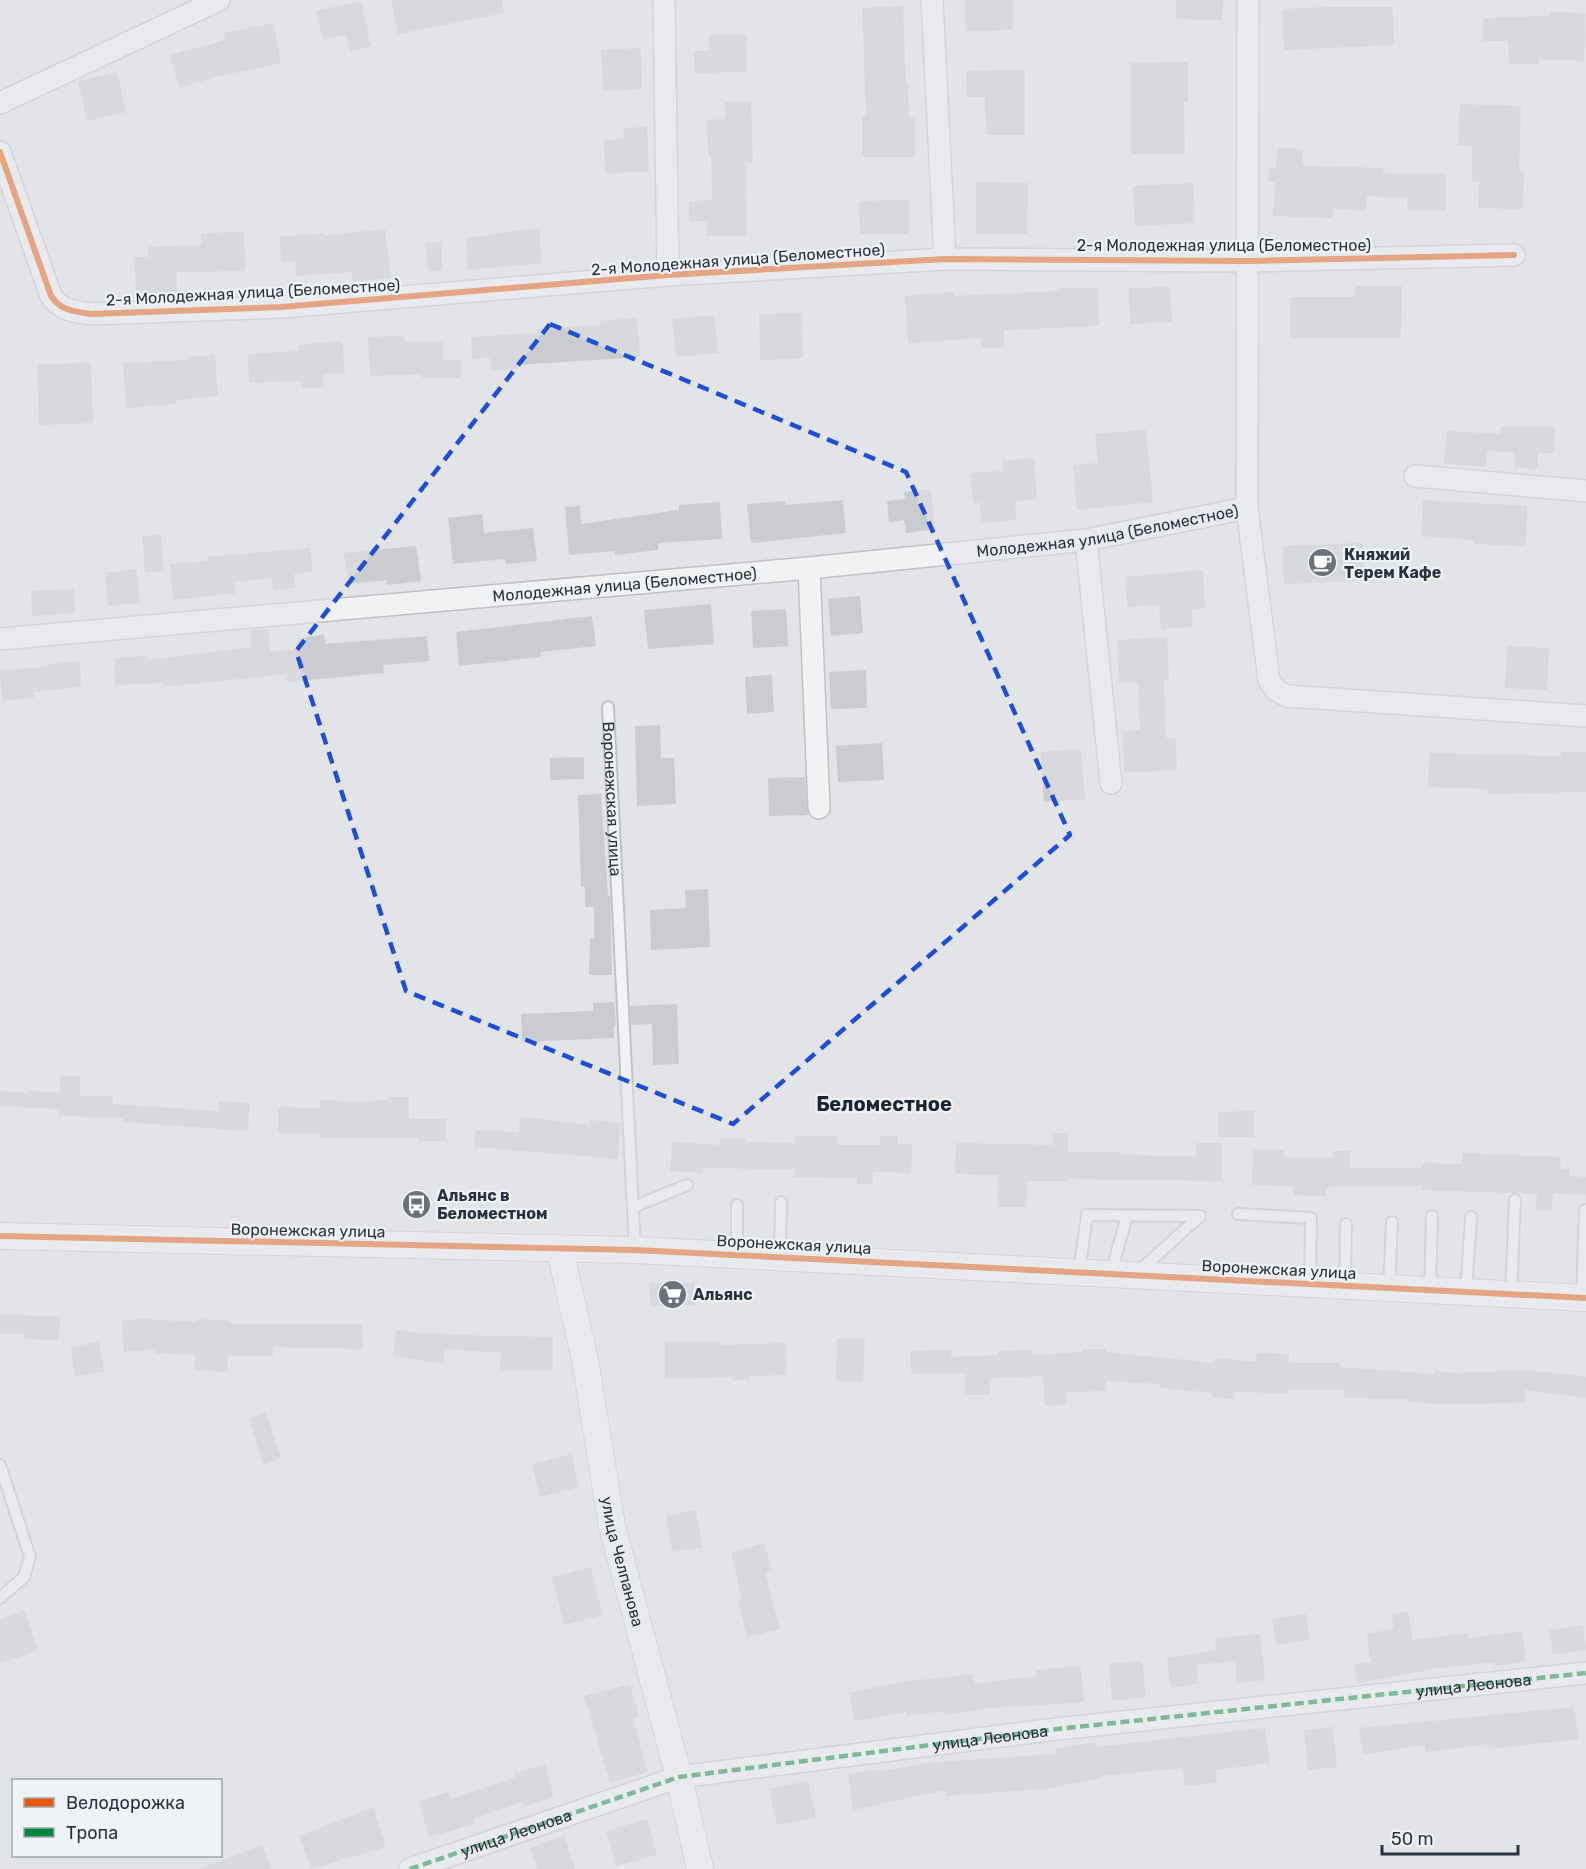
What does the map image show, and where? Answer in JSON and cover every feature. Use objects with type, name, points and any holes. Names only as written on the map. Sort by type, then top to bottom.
[{"type":"street","points":[[0,103],[219,0]]},
{"type":"street","points":[[664,0],[668,275]]},
{"type":"street","points":[[932,0],[945,259]]},
{"type":"street","name":"Молодежная улица (Беломестное)","points":[[1248,0],[1247,508],[1269,680],[1281,693],[1586,716]]},
{"type":"street","name":"2-я Молодежная улица (Беломестное)","points":[[0,152],[51,296],[66,310],[91,314],[281,307],[668,275],[945,259],[1248,261],[1514,255]]},
{"type":"street","points":[[1415,476],[1586,491]]},
{"type":"street","name":"Молодежная улица (Беломестное)","points":[[0,639],[809,568],[1086,540],[1247,508]]},
{"type":"street","points":[[1086,540],[1111,783]]},
{"type":"street","points":[[809,568],[819,808]]},
{"type":"street","name":"Воронежская улица","points":[[0,1236],[635,1250],[1584,1298]]},
{"type":"street","name":"улица Челпанова","points":[[560,1250],[585,1360],[612,1526],[679,1777],[700,1869]]},
{"type":"street","name":"улица Леонова","points":[[410,1869],[679,1777],[1057,1729],[1586,1673]]},
{"type":"lane","name":"Воронежская улица","points":[[608,707],[635,1250]]},
{"type":"lane","points":[[633,1207],[687,1185]]},
{"type":"lane","points":[[1511,1294],[1515,1200]]},
{"type":"lane","points":[[780,1257],[781,1202]]},
{"type":"lane","points":[[737,1205],[737,1254]]},
{"type":"lane","points":[[1584,1298],[1586,1210]]},
{"type":"lane","points":[[1238,1214],[1311,1218],[1310,1284]]},
{"type":"lane","points":[[1079,1272],[1087,1215],[1200,1216],[1123,1274]]},
{"type":"lane","points":[[1123,1274],[1127,1216]]},
{"type":"lane","points":[[1430,1290],[1431,1216]]},
{"type":"lane","points":[[1466,1292],[1471,1217]]},
{"type":"lane","points":[[1389,1288],[1392,1222]]},
{"type":"lane","points":[[1345,1286],[1346,1224]]},
{"type":"lane","points":[[0,1466],[30,1557],[24,1577],[0,1598]]},
{"type":"highlighted area","points":[[550,324],[906,472],[1070,835],[733,1124],[406,991],[296,651]]},
{"type":"building","points":[[391,0],[502,0],[504,13],[398,34]]},
{"type":"building","points":[[965,0],[1013,0],[1013,30],[965,31]]},
{"type":"building","points":[[1176,0],[1223,0],[1222,20],[1176,19]]},
{"type":"building","points":[[361,1],[371,46],[350,51],[346,35],[323,40],[316,11]]},
{"type":"building","points":[[903,6],[906,84],[908,84],[909,117],[915,117],[915,157],[862,157],[862,117],[866,117],[862,8]]},
{"type":"building","points":[[1393,7],[1394,45],[1284,50],[1282,9]]},
{"type":"building","points":[[1549,12],[1586,13],[1584,61],[1539,59],[1539,64],[1509,64],[1508,41],[1483,41],[1483,18],[1549,16]]},
{"type":"building","points":[[273,23],[281,63],[219,76],[179,88],[170,55],[226,40],[224,33]]},
{"type":"building","points":[[746,34],[747,72],[695,73],[694,51],[709,51],[709,35]]},
{"type":"building","points":[[641,48],[642,89],[603,91],[601,50]]},
{"type":"building","points":[[1188,62],[1188,102],[1184,102],[1185,154],[1131,154],[1131,63]]},
{"type":"building","points":[[1025,70],[1025,135],[986,135],[985,97],[967,97],[966,71]]},
{"type":"building","points":[[117,72],[126,112],[87,121],[78,81]]},
{"type":"building","points":[[751,101],[753,163],[746,163],[747,236],[707,236],[707,221],[689,221],[689,201],[712,200],[707,120],[725,119],[725,102]]},
{"type":"building","points":[[1460,104],[1521,106],[1519,171],[1524,171],[1523,209],[1478,208],[1479,182],[1472,182],[1472,146],[1458,145]]},
{"type":"building","points":[[647,127],[649,172],[605,173],[604,140],[624,139],[623,128]]},
{"type":"building","points":[[1277,148],[1303,149],[1302,166],[1383,168],[1383,173],[1446,174],[1446,211],[1407,210],[1407,198],[1367,196],[1366,211],[1333,208],[1332,218],[1273,216],[1275,182],[1268,182],[1269,168],[1276,168]]},
{"type":"building","points":[[976,182],[1028,183],[1027,234],[976,234]]},
{"type":"building","points":[[1193,183],[1195,223],[1135,226],[1133,186]]},
{"type":"building","points":[[909,200],[909,234],[860,234],[859,201]]},
{"type":"building","points":[[539,228],[542,263],[467,270],[466,238]]},
{"type":"building","points":[[385,229],[391,278],[353,282],[352,272],[296,276],[295,261],[281,262],[280,237],[324,233],[324,236]]},
{"type":"building","points":[[244,232],[245,271],[177,272],[177,292],[136,294],[134,257],[148,257],[148,247],[202,245],[201,233]]},
{"type":"building","points":[[442,241],[442,270],[428,271],[425,243]]},
{"type":"building","points":[[1355,286],[1402,286],[1401,338],[1290,338],[1290,297],[1355,297]]},
{"type":"building","points":[[1170,287],[1172,322],[1130,324],[1129,288]]},
{"type":"building","points":[[1059,288],[1098,288],[1099,326],[1004,330],[1004,347],[982,349],[982,338],[908,343],[905,296],[954,292],[954,296],[1059,291]]},
{"type":"building","points":[[802,313],[803,358],[760,360],[759,314]]},
{"type":"building","points":[[714,315],[718,353],[676,357],[672,319]]},
{"type":"building","points":[[637,318],[640,357],[517,365],[517,369],[491,370],[490,358],[472,359],[471,337],[537,333],[537,329],[601,325],[600,321]]},
{"type":"building","points":[[405,336],[405,342],[443,341],[443,360],[461,360],[461,378],[422,378],[422,374],[370,376],[368,337]]},
{"type":"building","points":[[342,341],[345,373],[322,374],[324,387],[302,389],[301,381],[249,383],[248,354],[298,351],[298,345]]},
{"type":"building","points":[[215,355],[218,396],[176,400],[177,404],[126,408],[123,363],[187,360],[187,357]]},
{"type":"building","points":[[91,363],[93,423],[39,425],[37,364]]},
{"type":"building","points":[[1501,426],[1555,427],[1554,453],[1538,453],[1538,469],[1515,468],[1515,452],[1487,451],[1486,467],[1444,464],[1447,431],[1501,434]]},
{"type":"building","points":[[1146,430],[1153,502],[1077,510],[1073,465],[1098,463],[1095,434]]},
{"type":"building","points":[[1034,458],[1037,499],[1015,501],[1016,520],[981,523],[980,503],[973,503],[970,473],[1002,471],[1002,461]]},
{"type":"building","points":[[931,489],[935,529],[906,533],[904,520],[889,522],[887,501],[905,499],[904,492]]},
{"type":"building","points":[[843,500],[846,533],[751,543],[747,504],[785,501],[786,505]]},
{"type":"building","points":[[1423,500],[1527,506],[1526,546],[1474,544],[1474,540],[1421,536]]},
{"type":"building","points":[[720,502],[722,539],[658,543],[658,550],[615,555],[614,551],[569,555],[565,507],[580,506],[581,524],[679,510],[679,505]]},
{"type":"building","points":[[482,514],[484,533],[533,528],[537,561],[506,564],[505,559],[453,564],[448,518]]},
{"type":"building","points":[[161,535],[164,571],[145,572],[142,536]]},
{"type":"building","name":"Княжий Терем Кафе","points":[[1363,543],[1364,581],[1284,584],[1282,546]]},
{"type":"building","points":[[416,546],[421,581],[387,585],[387,580],[348,584],[344,553]]},
{"type":"building","points":[[310,548],[313,572],[294,574],[295,588],[273,590],[272,578],[234,582],[236,593],[173,600],[170,564],[207,561],[207,557]]},
{"type":"building","points":[[137,569],[140,603],[108,606],[105,573]]},
{"type":"building","points":[[1203,570],[1205,608],[1192,609],[1193,627],[1161,629],[1159,605],[1127,607],[1125,577]]},
{"type":"building","points":[[74,589],[75,613],[32,616],[31,591]]},
{"type":"building","points":[[860,596],[863,633],[831,636],[828,599]]},
{"type":"building","points":[[711,604],[714,644],[648,649],[644,610]]},
{"type":"building","points":[[786,609],[788,646],[753,648],[751,611]]},
{"type":"building","points":[[592,616],[596,646],[540,652],[541,657],[459,666],[456,632]]},
{"type":"building","points":[[268,629],[270,652],[298,649],[297,638],[324,635],[325,644],[427,636],[429,661],[383,665],[384,673],[287,682],[286,674],[163,687],[163,683],[115,685],[114,658],[148,656],[148,660],[252,647],[250,630]]},
{"type":"building","points":[[1167,637],[1169,680],[1164,681],[1166,738],[1176,738],[1177,770],[1124,773],[1122,731],[1140,730],[1138,682],[1119,683],[1117,640]]},
{"type":"building","points":[[1507,646],[1549,648],[1547,690],[1505,688]]},
{"type":"building","points":[[79,661],[82,686],[33,692],[34,698],[2,701],[0,670],[47,667],[47,665]]},
{"type":"building","points":[[866,670],[867,708],[831,709],[829,672]]},
{"type":"building","points":[[772,675],[774,712],[747,714],[745,677]]},
{"type":"building","points":[[660,725],[661,758],[674,758],[676,804],[637,806],[635,726]]},
{"type":"building","points":[[882,743],[884,780],[838,782],[836,746]]},
{"type":"building","points":[[1081,749],[1085,799],[1044,802],[1041,752]]},
{"type":"building","points":[[1561,752],[1586,752],[1586,792],[1489,794],[1489,789],[1428,787],[1429,753],[1561,756]]},
{"type":"building","points":[[584,757],[584,779],[550,780],[550,758]]},
{"type":"building","points":[[805,777],[808,815],[769,816],[768,778]]},
{"type":"building","points":[[601,794],[608,896],[610,896],[612,975],[589,975],[590,938],[594,939],[594,907],[585,907],[585,887],[581,887],[578,795]]},
{"type":"building","points":[[708,889],[710,947],[651,950],[650,910],[686,908],[685,890]]},
{"type":"building","points":[[614,1002],[616,1025],[614,1025],[614,1038],[522,1042],[521,1014],[593,1011],[593,1003]]},
{"type":"building","points":[[677,1004],[679,1064],[653,1065],[652,1024],[631,1025],[630,1006]]},
{"type":"building","points":[[60,1076],[80,1076],[80,1096],[113,1096],[113,1104],[218,1111],[218,1101],[250,1103],[248,1131],[123,1122],[123,1118],[59,1116],[59,1109],[0,1106],[0,1091],[60,1092]]},
{"type":"building","points":[[388,1097],[409,1097],[409,1119],[446,1119],[446,1141],[418,1141],[418,1138],[319,1138],[319,1134],[278,1133],[278,1107],[320,1108],[320,1100],[359,1102],[388,1100]]},
{"type":"building","points":[[1254,1111],[1254,1137],[1218,1137],[1218,1112]]},
{"type":"building","points":[[520,1117],[589,1125],[590,1120],[621,1123],[618,1159],[474,1147],[475,1130],[519,1132]]},
{"type":"building","points":[[1052,1133],[1068,1133],[1068,1152],[1119,1152],[1119,1155],[1196,1156],[1196,1143],[1222,1143],[1222,1181],[1068,1179],[1068,1181],[1027,1181],[1027,1207],[997,1207],[998,1175],[955,1174],[956,1143],[1053,1145]]},
{"type":"building","points":[[794,1136],[837,1136],[837,1145],[880,1145],[880,1136],[898,1136],[898,1144],[912,1144],[911,1173],[873,1172],[873,1184],[857,1184],[857,1178],[794,1177],[794,1169],[703,1168],[703,1173],[670,1171],[672,1142],[719,1145],[720,1138],[746,1139],[746,1142],[794,1143]]},
{"type":"building","points":[[1253,1149],[1284,1150],[1284,1157],[1334,1158],[1334,1151],[1350,1151],[1350,1168],[1422,1168],[1422,1163],[1462,1164],[1463,1153],[1561,1157],[1560,1169],[1570,1169],[1569,1176],[1586,1177],[1586,1195],[1553,1193],[1551,1211],[1536,1210],[1537,1194],[1421,1190],[1421,1186],[1326,1187],[1326,1196],[1294,1195],[1294,1186],[1252,1185]]},
{"type":"building","name":"Альянс","points":[[649,1283],[695,1283],[695,1305],[650,1306]]},
{"type":"building","points":[[0,1314],[60,1317],[59,1340],[23,1339],[23,1334],[0,1334]]},
{"type":"building","points":[[143,1319],[197,1322],[197,1319],[230,1321],[230,1324],[362,1324],[363,1349],[273,1347],[273,1356],[228,1356],[227,1372],[194,1370],[195,1355],[155,1353],[155,1349],[124,1352],[121,1321]]},
{"type":"building","points":[[396,1330],[427,1334],[427,1332],[453,1335],[553,1337],[553,1370],[500,1371],[501,1353],[445,1349],[443,1364],[393,1356]]},
{"type":"building","points":[[837,1338],[865,1339],[863,1382],[836,1381]]},
{"type":"building","points":[[665,1341],[721,1342],[722,1345],[786,1343],[787,1375],[749,1376],[750,1379],[733,1381],[732,1377],[665,1379]]},
{"type":"building","points":[[99,1342],[104,1372],[75,1376],[71,1347]]},
{"type":"building","points":[[1082,1349],[1106,1349],[1106,1352],[1214,1363],[1215,1358],[1256,1362],[1257,1353],[1289,1354],[1289,1363],[1340,1363],[1340,1367],[1434,1374],[1434,1371],[1456,1373],[1528,1370],[1586,1377],[1586,1398],[1525,1390],[1526,1403],[1434,1404],[1407,1401],[1407,1399],[1344,1398],[1344,1390],[1288,1390],[1288,1393],[1235,1392],[1235,1399],[1211,1397],[1212,1393],[1159,1388],[1160,1384],[1106,1381],[1106,1391],[1066,1392],[1067,1404],[1045,1406],[1043,1376],[990,1378],[990,1395],[965,1395],[965,1373],[911,1374],[910,1351],[951,1350],[951,1357],[998,1355],[998,1351],[1031,1350],[1031,1355],[1082,1352]]},
{"type":"building","points":[[266,1412],[281,1458],[263,1464],[249,1418]]},
{"type":"building","points":[[571,1454],[579,1487],[540,1497],[532,1464]]},
{"type":"building","points":[[696,1510],[703,1547],[672,1552],[666,1516]]},
{"type":"building","points":[[765,1543],[772,1571],[765,1573],[780,1629],[747,1637],[738,1600],[742,1599],[731,1552]]},
{"type":"building","points":[[591,1567],[603,1615],[564,1625],[552,1577]]},
{"type":"building","points":[[25,1611],[38,1651],[0,1663],[0,1619]]},
{"type":"building","points":[[1408,1611],[1413,1640],[1468,1633],[1469,1638],[1522,1631],[1526,1662],[1495,1666],[1495,1662],[1439,1668],[1358,1683],[1354,1665],[1371,1662],[1366,1634],[1394,1629],[1392,1614]]},
{"type":"building","points":[[1306,1614],[1310,1640],[1276,1645],[1272,1619]]},
{"type":"building","points":[[1583,1625],[1586,1650],[1553,1655],[1549,1630]]},
{"type":"building","points":[[1260,1634],[1265,1680],[1237,1683],[1235,1661],[1196,1665],[1199,1683],[1171,1688],[1166,1658],[1216,1650],[1215,1638]]},
{"type":"building","points":[[1142,1661],[1146,1697],[1112,1701],[1109,1664]]},
{"type":"building","points":[[1081,1666],[1084,1702],[991,1708],[944,1715],[943,1711],[906,1716],[906,1712],[854,1721],[849,1693],[902,1682],[973,1674],[975,1684],[1037,1676],[1036,1670]]},
{"type":"building","points":[[630,1684],[639,1717],[633,1719],[648,1772],[610,1783],[584,1696]]},
{"type":"building","points":[[1574,1707],[1579,1739],[1489,1749],[1488,1744],[1426,1752],[1425,1745],[1363,1754],[1359,1728]]},
{"type":"building","points":[[1333,1727],[1337,1767],[1308,1770],[1304,1730]]},
{"type":"building","points":[[1265,1728],[1270,1763],[1216,1770],[1218,1782],[1185,1786],[1183,1768],[1100,1776],[1101,1778],[1044,1789],[946,1796],[945,1790],[853,1810],[848,1774],[879,1769],[880,1772],[926,1763],[1055,1754],[1055,1749],[1095,1742],[1096,1747]]},
{"type":"building","points":[[545,1764],[554,1797],[523,1807],[522,1802],[473,1819],[475,1824],[429,1837],[419,1801],[449,1792],[451,1799],[515,1777],[514,1773]]},
{"type":"building","points":[[808,1781],[816,1817],[777,1825],[769,1789]]},
{"type":"building","points":[[373,1807],[386,1847],[311,1869],[299,1836]]},
{"type":"building","points":[[647,1819],[657,1855],[616,1866],[606,1831]]},
{"type":"building","points":[[564,1836],[575,1869],[537,1869],[530,1848]]},
{"type":"building","points":[[262,1845],[272,1869],[202,1869],[202,1868]]},
{"type":"marked path","points":[[410,1869],[679,1777],[1057,1729],[1586,1673]]},
{"type":"cycle path","points":[[0,152],[51,296],[59,305],[91,314],[281,307],[668,275],[945,259],[1248,261],[1514,255]]},
{"type":"cycle path","points":[[0,1236],[635,1250],[1586,1298]]},
{"type":"place","name":"Княжий Терем Кафе","points":[[1323,563]]},
{"type":"place","name":"Альянс в Беломестном","points":[[416,1204]]},
{"type":"place","name":"Альянс","points":[[672,1294]]},
{"type":"district","name":"Беломестное","points":[[884,1104]]}]
